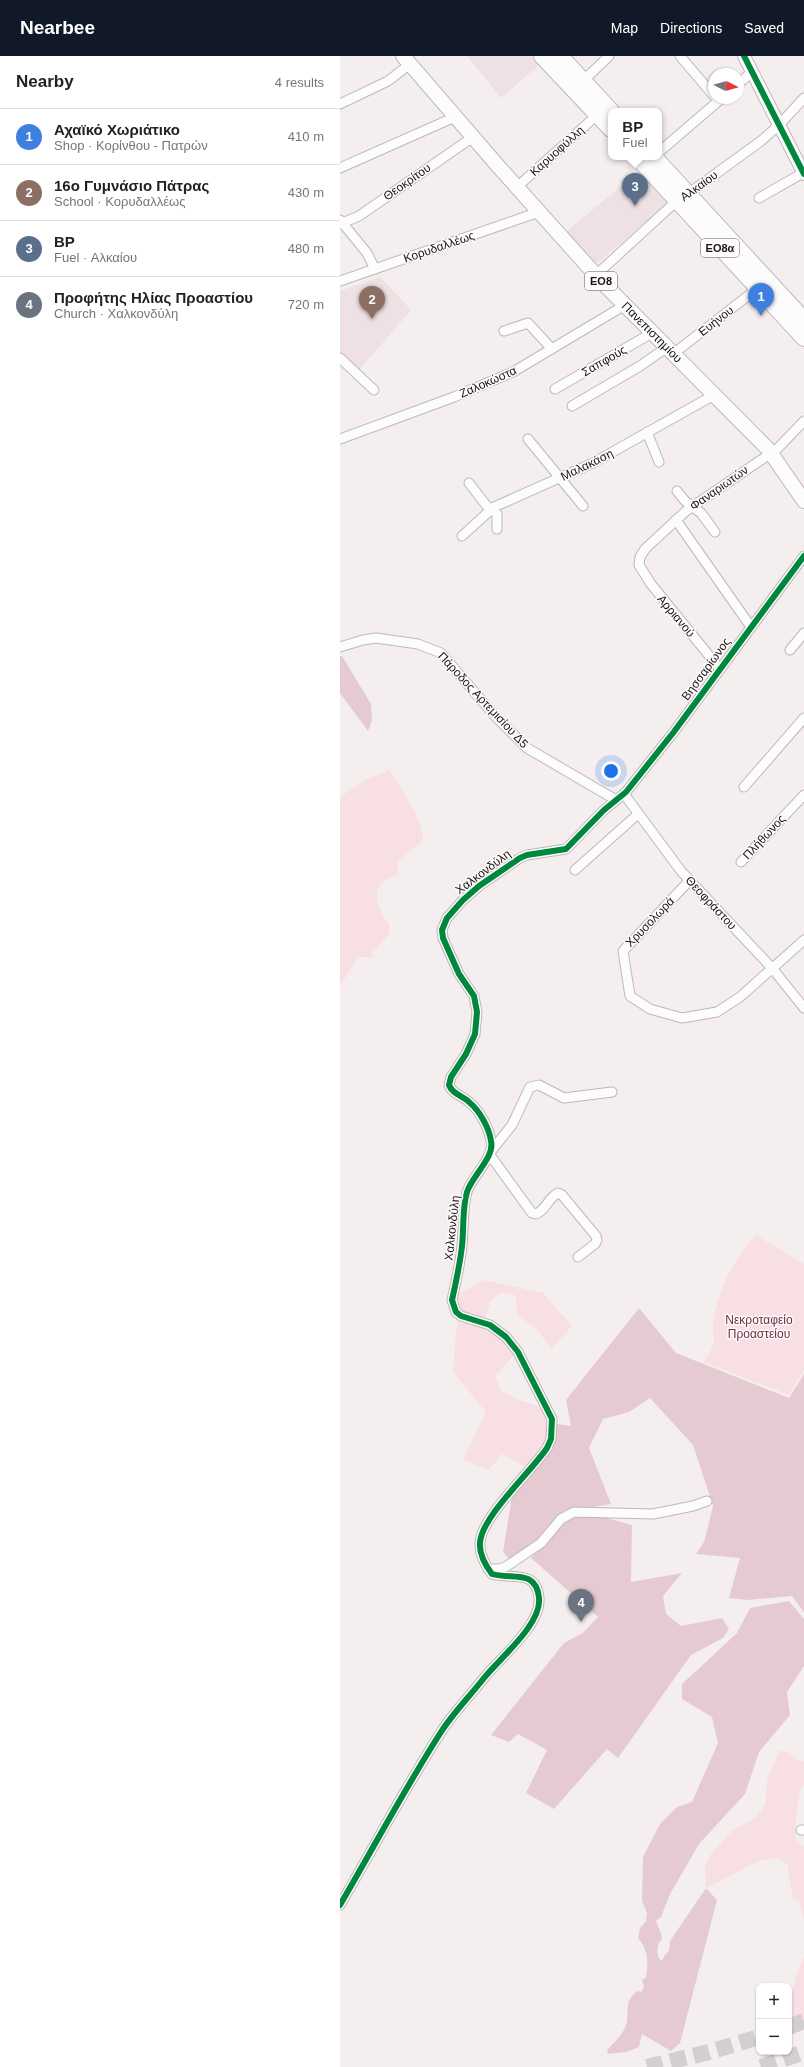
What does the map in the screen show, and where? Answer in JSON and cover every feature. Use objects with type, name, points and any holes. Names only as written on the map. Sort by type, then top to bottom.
[{"type":"highway","points":[[542,56],[604,113]]},
{"type":"highway","points":[[560,56],[583,81],[604,113]]},
{"type":"highway","name":"ΕΟ8α","points":[[640,160],[683,197],[804,320]]},
{"type":"highway","name":"ΕΟ8α","points":[[656,160],[683,197],[758,288],[804,338]]},
{"type":"main road","name":"Πανεπιστημίου","points":[[407,60],[455,117],[596,275],[771,453],[804,500]]},
{"type":"street","points":[[583,81],[609,56]]},
{"type":"street","points":[[680,56],[708,87]]},
{"type":"street","points":[[744,56],[780,124],[804,174],[759,198]]},
{"type":"street","points":[[340,104],[388,81],[407,60]]},
{"type":"street","points":[[744,79],[752,72]]},
{"type":"street","name":"Αλκαίου","points":[[596,275],[683,197],[741,157],[780,124],[804,98]]},
{"type":"street","points":[[662,149],[711,104]]},
{"type":"street","name":"Καρυοφύλλη","points":[[517,187],[604,113]]},
{"type":"street","points":[[340,168],[455,117]]},
{"type":"street","name":"Θεοκρίτου","points":[[341,223],[359,216],[473,137]]},
{"type":"street","name":"Κορυδαλλέως","points":[[340,281],[539,212]]},
{"type":"street","points":[[341,223],[367,253],[375,269]]},
{"type":"street","name":"Ευήνου","points":[[572,406],[640,366],[670,351],[758,288]]},
{"type":"street","name":"Ζαλοκώστα","points":[[340,439],[468,391],[521,368],[625,304]]},
{"type":"street","points":[[504,330],[528,323],[552,349]]},
{"type":"street","name":"Σαπφούς","points":[[555,389],[652,333]]},
{"type":"street","points":[[340,358],[374,390]]},
{"type":"street","name":"Μαλακάση","points":[[462,536],[491,510],[599,460],[714,395]]},
{"type":"street","name":"Φαναριωτών","points":[[639,559],[645,549],[676,520],[693,506],[771,453],[789,439],[804,422]]},
{"type":"street","points":[[647,432],[659,462]]},
{"type":"street","points":[[528,439],[583,506]]},
{"type":"street","points":[[469,483],[491,510],[497,514],[497,529]]},
{"type":"street","points":[[677,491],[704,516],[715,532]]},
{"type":"street","points":[[676,520],[751,626]]},
{"type":"street","name":"Βησσαρίωνος","points":[[624,794],[673,733],[804,556]]},
{"type":"street","name":"Αρριανού","points":[[639,559],[639,565],[643,573],[658,594],[720,669]]},
{"type":"street","points":[[790,650],[804,633]]},
{"type":"street","name":"Πάροδος Αρτεμισίου Δ5","points":[[340,647],[363,640],[376,638],[418,644],[441,653],[495,716],[527,748],[616,800]]},
{"type":"street","points":[[744,787],[804,718]]},
{"type":"street","name":"Χαλκονδύλη","points":[[488,1569],[480,1551],[480,1542],[483,1532],[493,1513],[544,1453],[551,1439],[553,1429],[552,1419],[512,1344],[490,1325],[461,1316],[453,1306],[452,1300],[462,1246],[467,1192],[477,1172],[491,1152],[490,1134],[480,1116],[469,1102],[454,1092],[449,1085],[451,1077],[475,1034],[477,1012],[474,996],[459,974],[445,944],[443,927],[454,908],[484,882],[522,857],[566,849],[599,815],[624,794]]},
{"type":"street","name":"Θεοφράστου","points":[[624,794],[660,846],[689,881],[772,968],[804,1008]]},
{"type":"street","name":"Πλήθωνος","points":[[741,862],[804,795]]},
{"type":"street","points":[[575,870],[638,814]]},
{"type":"street","name":"Χρυσολωρά","points":[[689,881],[623,950],[624,966],[630,996],[650,1009],[682,1018],[717,1012],[740,997],[772,968]]},
{"type":"street","points":[[772,968],[804,940]]},
{"type":"street","points":[[578,1257],[597,1240],[596,1236],[562,1195],[558,1193],[553,1195],[541,1212],[536,1214],[532,1213],[491,1152],[512,1125],[530,1087],[539,1085],[564,1098],[612,1092]]},
{"type":"street","points":[[488,1569],[500,1569],[507,1566],[541,1543],[561,1519],[574,1512],[653,1514],[693,1506],[707,1500]]},
{"type":"street","points":[[340,1905],[442,1731],[533,1621],[540,1606],[537,1588],[534,1582],[521,1576],[499,1576],[492,1574],[488,1569]]},
{"type":"shaded area","points":[[467,56],[530,56],[539,65],[501,98]]},
{"type":"shaded area","points":[[640,170],[669,203],[596,264],[566,232]]},
{"type":"shaded area","points":[[380,277],[411,310],[359,370],[340,352],[340,291]]},
{"type":"shaded area","points":[[340,656],[342,656],[371,704],[372,720],[368,731],[340,693]]},
{"type":"shaded area","points":[[639,1308],[676,1353],[789,1398],[804,1374],[804,1612],[792,1596],[747,1600],[729,1598],[740,1558],[696,1554],[704,1542],[713,1506],[693,1445],[650,1398],[629,1412],[603,1419],[589,1448],[611,1504],[569,1511],[539,1542],[511,1561],[503,1552],[512,1496],[553,1445],[557,1424],[571,1426],[566,1400]]},
{"type":"shaded area","points":[[585,1512],[632,1525],[631,1582],[682,1573],[663,1596],[666,1614],[681,1626],[722,1618],[729,1629],[723,1638],[691,1655],[618,1758],[607,1749],[554,1809],[526,1793],[547,1750],[518,1734],[509,1742],[491,1735],[564,1643],[583,1633],[598,1617],[531,1558],[559,1524]]},
{"type":"shaded area","points":[[789,1601],[804,1619],[804,1666],[787,1692],[790,1715],[759,1752],[745,1794],[699,1844],[670,1894],[661,1917],[656,1921],[662,1936],[657,1950],[658,1957],[661,1961],[669,1950],[670,1941],[706,1888],[717,1900],[680,2043],[671,2051],[642,2034],[639,2047],[626,2052],[608,2054],[607,2050],[625,2028],[627,2023],[628,2005],[632,1996],[637,1991],[641,1992],[644,1987],[642,1980],[646,1978],[647,1956],[642,1943],[638,1938],[640,1928],[646,1921],[647,1913],[642,1901],[643,1857],[660,1824],[677,1807],[692,1802],[718,1743],[712,1717],[682,1699],[682,1684],[737,1633],[750,1608]]},
{"type":"green space","points":[[389,770],[415,812],[419,821],[423,840],[397,862],[399,874],[382,883],[377,893],[378,904],[384,917],[389,923],[389,934],[372,953],[373,957],[358,957],[340,986],[340,797],[367,779]]},
{"type":"green space","name":"Νεκροταφείο Προαστείου","points":[[756,1235],[804,1264],[804,1370],[789,1395],[704,1362],[714,1343],[713,1321],[723,1286],[740,1255]]},
{"type":"green space","points":[[484,1280],[543,1293],[572,1326],[551,1349],[537,1329],[518,1316],[515,1295],[503,1292],[491,1300],[485,1318],[469,1314],[461,1310],[456,1302],[455,1296]]},
{"type":"green space","points":[[457,1322],[483,1325],[500,1337],[515,1354],[495,1376],[501,1391],[518,1400],[543,1407],[549,1425],[546,1440],[525,1466],[502,1454],[489,1470],[463,1460],[486,1412],[453,1372]]},
{"type":"green space","points":[[779,1751],[786,1751],[797,1760],[804,1761],[804,1785],[800,1790],[795,1827],[796,1841],[803,1845],[804,1848],[804,1919],[799,1900],[793,1899],[787,1864],[776,1858],[759,1861],[706,1888],[705,1866],[711,1854],[732,1831],[756,1817],[765,1805],[767,1780]]},
{"type":"green space","points":[[804,1957],[804,2025],[803,2029],[792,2032],[792,1994]]},
{"type":"tunnel","points":[[792,2026],[804,2021]]},
{"type":"tunnel","points":[[647,2067],[709,2052],[756,2038]]},
{"type":"tunnel","points":[[761,2067],[804,2052]]},
{"type":"cycle path","points":[[744,56],[804,174]]},
{"type":"cycle path","points":[[340,1905],[402,1796],[441,1732],[456,1711],[519,1640],[534,1619],[538,1608],[539,1598],[537,1589],[533,1582],[522,1577],[499,1576],[492,1574],[483,1560],[480,1547],[483,1532],[497,1508],[547,1448],[551,1439],[552,1419],[518,1352],[506,1337],[490,1325],[461,1316],[456,1312],[452,1300],[463,1239],[464,1205],[467,1192],[490,1153],[491,1141],[480,1115],[467,1100],[455,1093],[449,1085],[451,1077],[466,1054],[475,1034],[477,1012],[474,996],[459,974],[443,938],[442,930],[447,918],[463,900],[479,886],[520,858],[527,855],[566,849],[604,810],[626,792],[673,733],[804,556]]},
{"type":"place","name":"BP","points":[[635,206]]},
{"type":"place","name":"Αχαϊκό Χωριάτικο","points":[[761,316]]},
{"type":"place","name":"16ο Γυμνάσιο Πάτρας","points":[[372,319]]},
{"type":"place","name":"Προφήτης Ηλίας Προαστίου","points":[[581,1622]]}]
